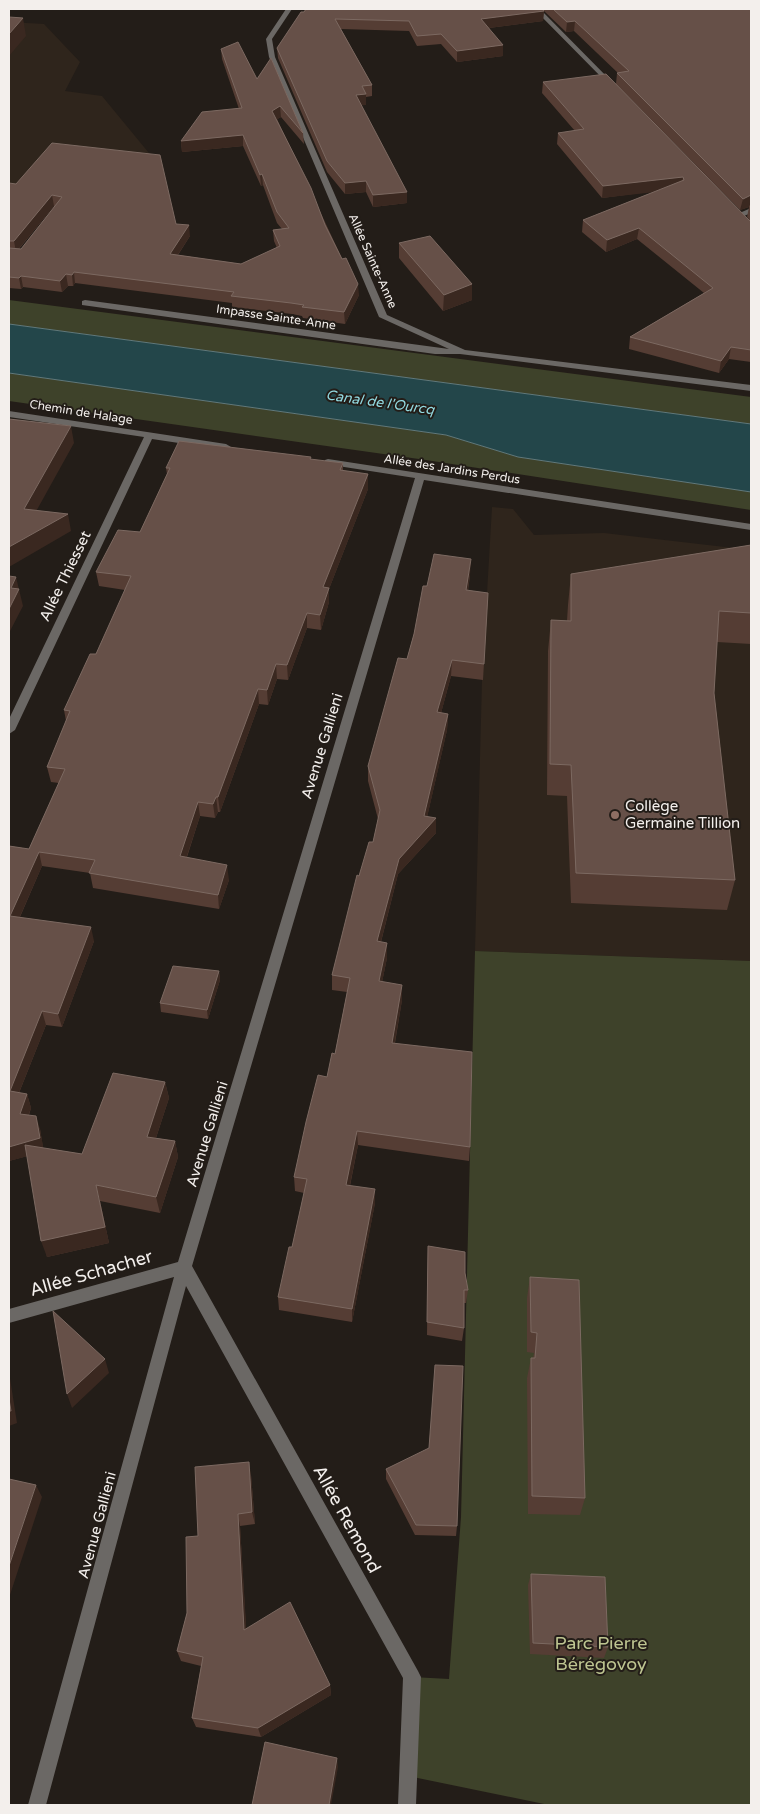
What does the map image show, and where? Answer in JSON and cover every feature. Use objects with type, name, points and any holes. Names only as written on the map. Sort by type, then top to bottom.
[{"type":"street","name":"Allée Sainte-Anne","points":[[289,9],[268,39],[272,57],[383,317],[463,352],[751,388]]},
{"type":"street","points":[[537,9],[620,94]]},
{"type":"street","points":[[732,208],[751,228]]},
{"type":"street","points":[[739,215],[751,210]]},
{"type":"street","name":"Impasse Sainte-Anne","points":[[85,303],[435,351],[463,352]]},
{"type":"street","name":"Chemin de Halage","points":[[9,414],[149,436]]},
{"type":"street","points":[[149,436],[237,449]]},
{"type":"street","name":"Allée Thiesset","points":[[9,730],[149,436]]},
{"type":"street","name":"Allée des Jardins Perdus","points":[[314,460],[504,491],[751,527]]},
{"type":"street","name":"Avenue Gallieni","points":[[37,1805],[184,1267],[420,476]]},
{"type":"street","name":"Allée Schacher","points":[[9,1316],[184,1267]]},
{"type":"street","name":"Allée Remond","points":[[184,1267],[412,1677],[407,1805]]},
{"type":"shaded area","points":[[9,22],[44,24],[80,62],[65,91],[102,96],[158,164],[9,187]]},
{"type":"shaded area","name":"Collège Germaine Tillion","points":[[492,507],[513,509],[534,535],[604,533],[751,550],[751,961],[475,951],[482,680]]},
{"type":"green space","points":[[9,300],[751,397],[751,424],[9,324]]},
{"type":"green space","points":[[9,373],[446,435],[518,457],[751,492],[751,510],[426,460],[9,401]]},
{"type":"green space","name":"Parc Pierre Bérégovoy","points":[[475,951],[751,961],[751,1805],[549,1805],[408,1776],[412,1677],[449,1679],[461,1517]]},
{"type":"water","name":"Canal de l'Ourcq","points":[[9,324],[751,424],[751,492],[518,457],[446,435],[9,373]]},
{"type":"building","points":[[306,9],[542,9],[544,11],[481,19],[503,45],[457,51],[441,34],[417,36],[409,21],[335,19],[372,85],[362,86],[366,94],[356,95],[407,192],[373,195],[366,181],[345,183],[327,161],[277,48],[301,12],[304,12]]},
{"type":"building","points":[[553,9],[751,9],[751,195],[743,199],[617,73],[629,71],[575,21],[567,22]]},
{"type":"building","points":[[9,17],[23,18],[9,34]]},
{"type":"building","points":[[238,42],[257,79],[271,58],[303,133],[280,106],[272,111],[311,188],[325,225],[342,259],[346,258],[358,284],[344,312],[231,296],[234,292],[74,272],[72,275],[66,274],[60,281],[21,276],[19,278],[9,277],[9,248],[21,249],[62,197],[52,195],[14,241],[9,241],[9,183],[16,184],[52,143],[160,155],[176,224],[189,225],[170,254],[241,264],[280,246],[273,230],[289,228],[277,212],[262,174],[260,175],[243,135],[181,141],[202,112],[242,108],[221,49]]},
{"type":"building","points":[[606,74],[751,220],[751,350],[731,347],[721,361],[630,337],[713,288],[639,228],[607,240],[583,220],[684,180],[683,177],[603,186],[558,133],[584,129],[543,82]]},
{"type":"building","points":[[430,236],[472,284],[444,295],[399,243]]},
{"type":"building","points":[[9,419],[71,426],[24,509],[68,514],[9,547]]},
{"type":"building","points":[[179,441],[311,457],[310,459],[343,463],[340,470],[368,474],[323,587],[329,588],[320,615],[307,613],[287,665],[276,664],[267,690],[258,689],[218,797],[216,797],[213,804],[198,802],[180,856],[227,865],[218,895],[89,873],[95,860],[39,852],[10,916],[91,927],[58,1014],[42,1011],[10,1091],[27,1094],[20,1114],[36,1116],[40,1138],[9,1147],[9,846],[29,849],[65,769],[47,767],[70,711],[64,710],[90,654],[96,654],[131,576],[96,572],[118,530],[140,532],[170,468],[166,468]]},
{"type":"building","points":[[751,545],[751,613],[719,611],[714,693],[735,880],[576,873],[571,765],[550,764],[551,620],[571,621],[571,574]]},
{"type":"building","points":[[434,554],[471,559],[466,590],[488,593],[484,664],[452,660],[437,712],[448,714],[424,816],[436,818],[399,859],[377,941],[387,943],[379,981],[402,985],[392,1043],[472,1052],[470,1147],[357,1131],[346,1185],[375,1189],[352,1309],[278,1297],[289,1247],[292,1247],[307,1179],[294,1177],[306,1122],[318,1075],[327,1077],[332,1053],[335,1054],[350,978],[332,975],[357,875],[359,876],[369,842],[373,842],[380,810],[368,766],[398,658],[407,659],[423,586],[427,586]]},
{"type":"building","points":[[9,576],[16,577],[11,588],[19,589],[9,609]]},
{"type":"building","points":[[173,966],[219,971],[207,1010],[160,1003]]},
{"type":"building","points":[[113,1073],[165,1082],[147,1137],[175,1141],[156,1197],[96,1185],[105,1227],[41,1241],[25,1145],[82,1154]]},
{"type":"building","points":[[428,1246],[465,1252],[465,1273],[468,1290],[464,1290],[464,1328],[427,1322]]},
{"type":"building","points":[[530,1277],[579,1280],[585,1498],[532,1496],[531,1358],[535,1358],[537,1333],[531,1332]]},
{"type":"building","points":[[53,1311],[105,1359],[67,1394]]},
{"type":"building","points":[[435,1365],[463,1366],[457,1526],[416,1525],[386,1469],[429,1448]]},
{"type":"building","points":[[249,1462],[252,1512],[238,1514],[244,1630],[290,1602],[330,1685],[258,1728],[192,1718],[203,1657],[177,1651],[187,1613],[186,1537],[198,1536],[195,1467]]},
{"type":"building","points":[[9,1479],[36,1485],[9,1566]]},
{"type":"building","points":[[531,1574],[605,1577],[608,1647],[533,1643]]},
{"type":"building","points":[[265,1742],[337,1758],[329,1805],[252,1805]]},
{"type":"place","name":"Collège Germaine Tillion","points":[[615,815]]}]
